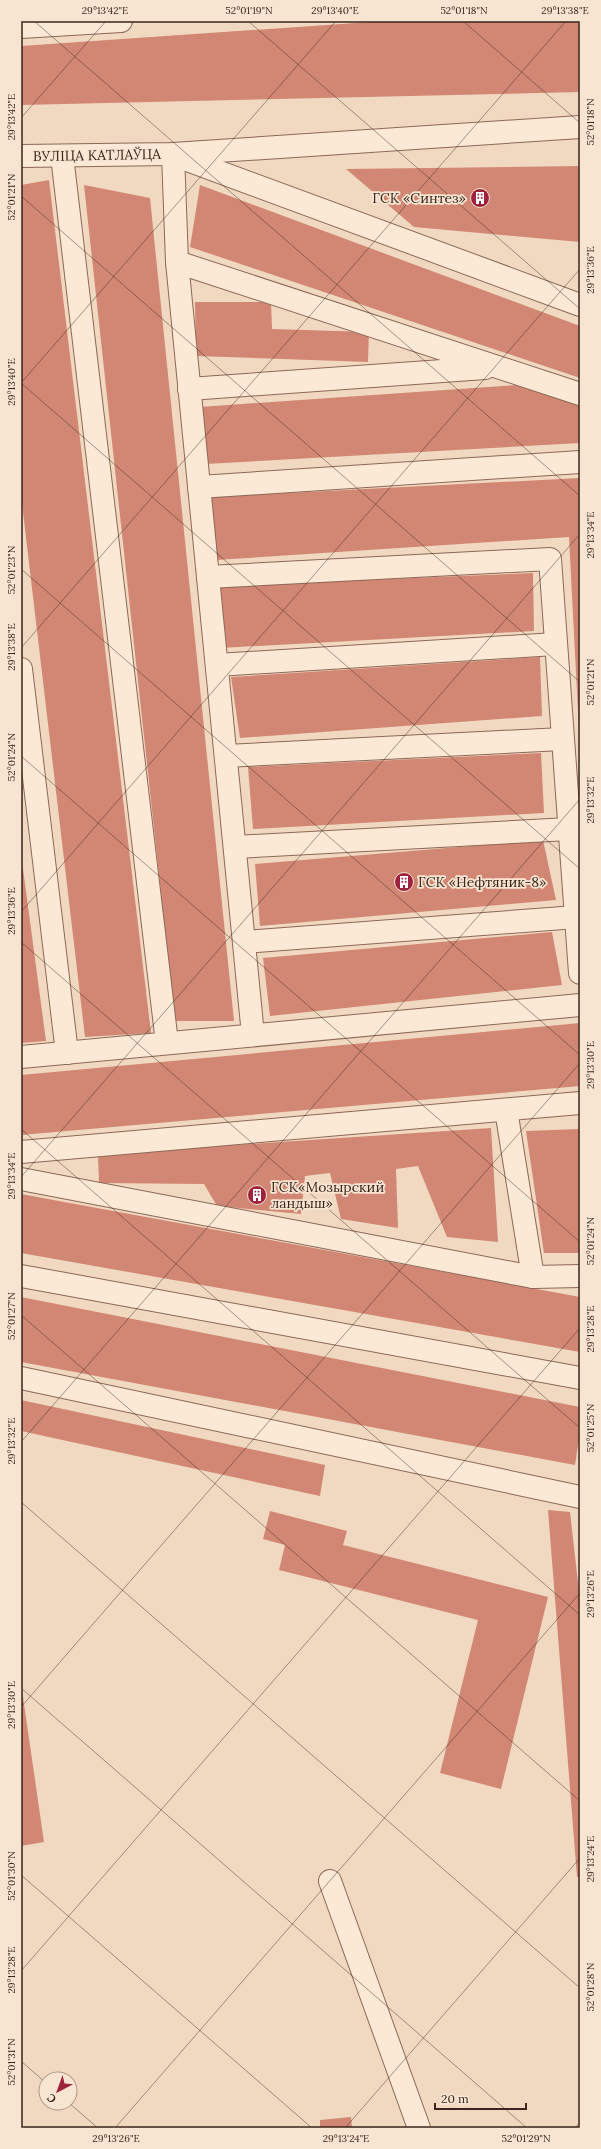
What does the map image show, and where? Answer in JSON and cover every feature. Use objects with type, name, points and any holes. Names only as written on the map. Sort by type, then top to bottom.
[{"type":"street","points":[[21,27],[121,21]]},
{"type":"street","name":"ВУЛІЦА КАТЛАЎЦА","points":[[21,156],[172,154],[580,127]]},
{"type":"street","points":[[253,1035],[177,262],[172,154],[580,305]]},
{"type":"street","points":[[62,156],[167,1043]]},
{"type":"street","points":[[177,262],[580,394]]},
{"type":"street","points":[[190,389],[497,367]]},
{"type":"street","points":[[199,487],[580,462]]},
{"type":"street","points":[[208,576],[550,559],[580,973]]},
{"type":"street","points":[[217,665],[556,644]]},
{"type":"street","points":[[21,669],[67,1053]]},
{"type":"street","points":[[226,756],[562,739]]},
{"type":"street","points":[[234,847],[569,829]]},
{"type":"street","points":[[244,942],[576,917]]},
{"type":"street","points":[[21,1057],[580,1005]]},
{"type":"street","points":[[21,1152],[580,1104]]},
{"type":"street","points":[[506,1110],[534,1277]]},
{"type":"street","points":[[21,1179],[534,1277],[580,1276]]},
{"type":"street","points":[[21,1276],[580,1378]]},
{"type":"street","points":[[21,1378],[580,1497]]},
{"type":"street","points":[[330,1881],[419,2128]]},
{"type":"building","points":[[385,21],[580,21],[580,92],[21,105],[21,46]]},
{"type":"building","name":"ГСК «Синтез»","points":[[580,166],[580,242],[414,227],[346,169]]},
{"type":"building","points":[[49,180],[151,1033],[85,1037],[21,495],[21,185]]},
{"type":"building","points":[[84,185],[150,198],[234,1021],[175,1021]]},
{"type":"building","points":[[200,185],[580,326],[580,378],[190,247]]},
{"type":"building","points":[[195,302],[271,302],[272,329],[369,332],[368,362],[196,356]]},
{"type":"building","points":[[517,385],[580,406],[580,443],[205,464],[200,407]]},
{"type":"building","points":[[580,478],[580,751],[569,537],[216,560],[212,497]]},
{"type":"building","points":[[533,573],[534,631],[221,648],[218,586]]},
{"type":"building","points":[[540,657],[542,716],[240,738],[231,677]]},
{"type":"building","points":[[541,753],[544,813],[253,829],[248,767]]},
{"type":"building","name":"ГСК «Нефтяник-8»","points":[[543,840],[556,900],[260,926],[255,864]]},
{"type":"building","points":[[21,854],[46,1041],[21,1043]]},
{"type":"building","points":[[552,932],[562,985],[270,1016],[263,958]]},
{"type":"building","points":[[580,1023],[580,1086],[21,1135],[21,1075]]},
{"type":"building","name":"ГСК«Мозырский ландыш»","points":[[491,1128],[498,1242],[447,1237],[418,1166],[396,1169],[398,1228],[341,1219],[330,1173],[305,1176],[301,1214],[217,1206],[204,1184],[99,1183],[98,1154]]},
{"type":"building","points":[[580,1129],[580,1253],[544,1253],[526,1131]]},
{"type":"building","points":[[21,1194],[580,1297],[580,1352],[21,1253]]},
{"type":"building","points":[[21,1297],[580,1407],[580,1432],[575,1465],[21,1362]]},
{"type":"building","points":[[21,1400],[325,1465],[320,1496],[21,1431]]},
{"type":"building","points":[[548,1510],[570,1512],[580,1600],[580,1877],[577,1877]]},
{"type":"building","points":[[270,1511],[347,1531],[343,1545],[548,1597],[501,1789],[440,1773],[478,1620],[279,1570],[285,1545],[263,1539]]},
{"type":"building","points":[[22,1690],[44,1842],[21,1846],[21,1691]]},
{"type":"building","points":[[351,2117],[352,2128],[320,2128],[320,2120]]},
{"type":"place","name":"ГСК «Синтез»","points":[[480,198]]},
{"type":"place","name":"ГСК «Нефтяник-8»","points":[[404,882]]},
{"type":"place","name":"ГСК«Мозырский ландыш»","points":[[257,1195]]}]
